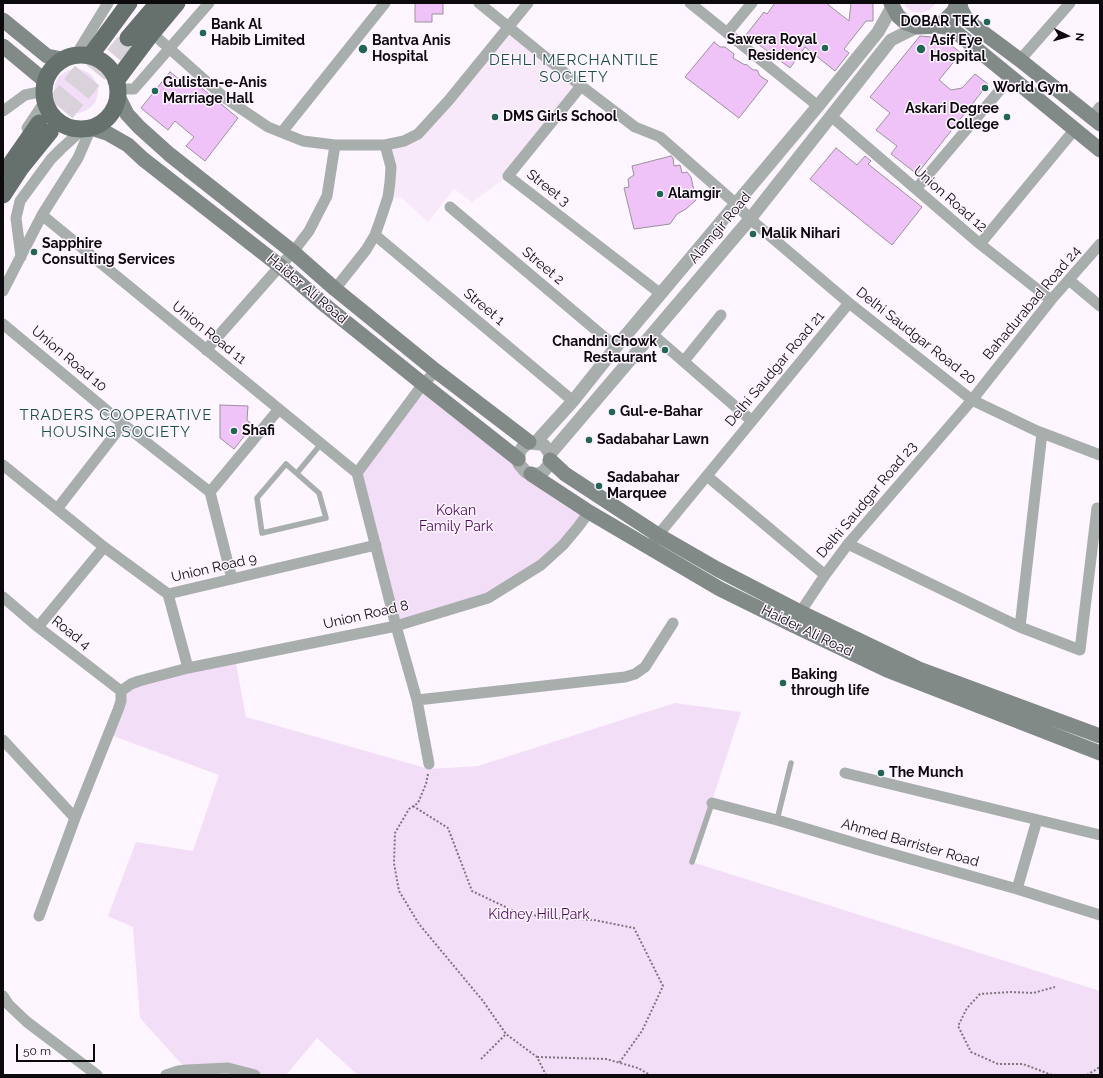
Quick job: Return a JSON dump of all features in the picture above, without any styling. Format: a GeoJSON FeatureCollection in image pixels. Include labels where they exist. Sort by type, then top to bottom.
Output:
{"type":"FeatureCollection","features":[{"type":"Feature","properties":{"kind":"main road"},"geometry":{"type":"LineString","coordinates":[[82,53],[129,3]]}},
{"type":"Feature","properties":{"kind":"main road"},"geometry":{"type":"LineString","coordinates":[[138,3],[123,33],[158,3]]}},
{"type":"Feature","properties":{"kind":"main road"},"geometry":{"type":"LineString","coordinates":[[3,46],[45,91],[51,115],[61,124],[73,129],[87,129],[101,123],[109,116],[115,107],[117,89],[134,57],[177,3]]}},
{"type":"Feature","properties":{"kind":"main road"},"geometry":{"type":"LineString","coordinates":[[939,26],[954,11],[959,3]]}},
{"type":"Feature","properties":{"kind":"main road"},"geometry":{"type":"LineString","coordinates":[[959,3],[968,20],[977,28],[1097,116]]}},
{"type":"Feature","properties":{"kind":"main road"},"geometry":{"type":"LineString","coordinates":[[891,5],[898,16],[906,23],[917,27],[939,26],[951,28],[1100,150]]}},
{"type":"Feature","properties":{"kind":"main road"},"geometry":{"type":"LineString","coordinates":[[3,20],[47,56],[82,53],[102,61],[111,70],[117,89]]}},
{"type":"Feature","properties":{"kind":"main road"},"geometry":{"type":"LineString","coordinates":[[45,91],[52,69],[82,53],[98,48],[104,59],[112,62],[124,62],[134,57]]}},
{"type":"Feature","properties":{"kind":"main road","name":"Haider Ali Road"},"geometry":{"type":"LineString","coordinates":[[117,89],[127,114],[159,145],[293,252],[335,289],[436,371],[532,442]]}},
{"type":"Feature","properties":{"kind":"main road"},"geometry":{"type":"LineString","coordinates":[[3,176],[17,154],[45,128],[3,195]]}},
{"type":"Feature","properties":{"kind":"main road","name":"Haider Ali Road"},"geometry":{"type":"LineString","coordinates":[[87,129],[106,133],[128,145],[143,159],[280,266],[326,306],[518,459]]}},
{"type":"Feature","properties":{"kind":"main road","name":"Haider Ali Road"},"geometry":{"type":"LineString","coordinates":[[550,457],[565,474],[658,535],[717,569],[796,618],[887,670],[1100,753]]}},
{"type":"Feature","properties":{"kind":"main road","name":"Haider Ali Road"},"geometry":{"type":"LineString","coordinates":[[531,474],[589,512],[720,589],[796,618],[919,669],[1100,736]]}},
{"type":"Feature","properties":{"kind":"street"},"geometry":{"type":"LineString","coordinates":[[82,53],[108,3]]}},
{"type":"Feature","properties":{"kind":"street"},"geometry":{"type":"LineString","coordinates":[[117,89],[134,89],[209,3]]}},
{"type":"Feature","properties":{"kind":"street"},"geometry":{"type":"LineString","coordinates":[[282,132],[385,3]]}},
{"type":"Feature","properties":{"kind":"street","name":"Delhi Saudgar Road 20"},"geometry":{"type":"LineString","coordinates":[[479,3],[581,86],[635,127],[660,137],[750,219],[849,303],[972,400],[1042,433],[1100,455]]}},
{"type":"Feature","properties":{"kind":"street"},"geometry":{"type":"LineString","coordinates":[[152,33],[225,98],[268,127],[303,141],[334,145],[385,145],[404,141],[418,134],[449,100],[528,3]]}},
{"type":"Feature","properties":{"kind":"street"},"geometry":{"type":"LineString","coordinates":[[690,3],[818,106]]}},
{"type":"Feature","properties":{"kind":"street"},"geometry":{"type":"LineString","coordinates":[[727,33],[752,3]]}},
{"type":"Feature","properties":{"kind":"street"},"geometry":{"type":"LineString","coordinates":[[1020,60],[1070,3]]}},
{"type":"Feature","properties":{"kind":"street","name":"Alamgir Road"},"geometry":{"type":"LineString","coordinates":[[532,442],[573,401],[616,347],[818,106],[878,32],[891,5]]}},
{"type":"Feature","properties":{"kind":"street","name":"Alamgir Road"},"geometry":{"type":"LineString","coordinates":[[550,457],[750,219],[892,40],[917,27]]}},
{"type":"Feature","properties":{"kind":"street"},"geometry":{"type":"LineString","coordinates":[[916,189],[1011,77]]}},
{"type":"Feature","properties":{"kind":"street","name":"Street 3"},"geometry":{"type":"LineString","coordinates":[[581,86],[508,176],[661,294]]}},
{"type":"Feature","properties":{"kind":"street"},"geometry":{"type":"LineString","coordinates":[[3,111],[25,95],[45,91]]}},
{"type":"Feature","properties":{"kind":"street"},"geometry":{"type":"LineString","coordinates":[[3,163],[45,91]]}},
{"type":"Feature","properties":{"kind":"street","name":"Union Road 12"},"geometry":{"type":"LineString","coordinates":[[831,116],[980,244],[1051,300]]}},
{"type":"Feature","properties":{"kind":"street"},"geometry":{"type":"LineString","coordinates":[[3,291],[42,215],[78,158],[87,129]]}},
{"type":"Feature","properties":{"kind":"street"},"geometry":{"type":"LineString","coordinates":[[21,258],[16,218],[20,201],[51,159],[61,149],[87,129]]}},
{"type":"Feature","properties":{"kind":"street"},"geometry":{"type":"LineString","coordinates":[[980,244],[1075,129]]}},
{"type":"Feature","properties":{"kind":"street"},"geometry":{"type":"LineString","coordinates":[[206,350],[293,252],[309,230],[327,196],[334,145]]}},
{"type":"Feature","properties":{"kind":"street"},"geometry":{"type":"LineString","coordinates":[[335,289],[356,264],[375,235],[388,197],[390,182],[391,167],[385,145]]}},
{"type":"Feature","properties":{"kind":"street","name":"Street 2"},"geometry":{"type":"LineString","coordinates":[[450,207],[616,347]]}},
{"type":"Feature","properties":{"kind":"street","name":"Union Road 11"},"geometry":{"type":"LineString","coordinates":[[42,215],[357,473]]}},
{"type":"Feature","properties":{"kind":"street","name":"Street 1"},"geometry":{"type":"LineString","coordinates":[[375,235],[573,401]]}},
{"type":"Feature","properties":{"kind":"street","name":"Bahadurabad Road 24"},"geometry":{"type":"LineString","coordinates":[[972,400],[1051,300],[1100,244]]}},
{"type":"Feature","properties":{"kind":"street"},"geometry":{"type":"LineString","coordinates":[[1069,280],[1100,306]]}},
{"type":"Feature","properties":{"kind":"street","name":"Delhi Saudgar Road 21"},"geometry":{"type":"LineString","coordinates":[[648,547],[849,303]]}},
{"type":"Feature","properties":{"kind":"street"},"geometry":{"type":"LineString","coordinates":[[684,361],[721,315]]}},
{"type":"Feature","properties":{"kind":"street","name":"Union Road 10"},"geometry":{"type":"LineString","coordinates":[[3,324],[123,424],[210,492]]}},
{"type":"Feature","properties":{"kind":"street"},"geometry":{"type":"LineString","coordinates":[[652,334],[752,421]]}},
{"type":"Feature","properties":{"kind":"street"},"geometry":{"type":"LineString","coordinates":[[428,764],[417,700],[396,626],[357,473],[423,384],[436,371]]}},
{"type":"Feature","properties":{"kind":"street","name":"Delhi Saudgar Road 23"},"geometry":{"type":"LineString","coordinates":[[796,618],[848,544],[972,400]]}},
{"type":"Feature","properties":{"kind":"street"},"geometry":{"type":"LineString","coordinates":[[232,579],[210,492],[279,409]]}},
{"type":"Feature","properties":{"kind":"street"},"geometry":{"type":"LineString","coordinates":[[56,509],[123,424]]}},
{"type":"Feature","properties":{"kind":"street"},"geometry":{"type":"LineString","coordinates":[[1020,627],[1042,433]]}},
{"type":"Feature","properties":{"kind":"street"},"geometry":{"type":"LineString","coordinates":[[532,442],[544,446],[550,457],[549,465],[543,472],[538,474],[526,472],[522,469],[518,459],[522,448],[532,442]]}},
{"type":"Feature","properties":{"kind":"street","name":"Union Road 9"},"geometry":{"type":"LineString","coordinates":[[3,465],[104,547],[168,594],[376,545]]}},
{"type":"Feature","properties":{"kind":"street"},"geometry":{"type":"LineString","coordinates":[[707,476],[825,576]]}},
{"type":"Feature","properties":{"kind":"street"},"geometry":{"type":"LineString","coordinates":[[848,544],[1020,627],[1080,650],[1097,508]]}},
{"type":"Feature","properties":{"kind":"street","name":"Union Road 8"},"geometry":{"type":"LineString","coordinates":[[121,691],[131,684],[139,681],[188,668],[396,626],[488,598],[540,564],[563,545],[589,512]]}},
{"type":"Feature","properties":{"kind":"street"},"geometry":{"type":"LineString","coordinates":[[38,627],[104,547]]}},
{"type":"Feature","properties":{"kind":"street"},"geometry":{"type":"LineString","coordinates":[[168,594],[188,668]]}},
{"type":"Feature","properties":{"kind":"street","name":"Road 4"},"geometry":{"type":"LineString","coordinates":[[3,597],[38,627],[121,691]]}},
{"type":"Feature","properties":{"kind":"street"},"geometry":{"type":"LineString","coordinates":[[417,700],[630,676],[645,667],[673,623]]}},
{"type":"Feature","properties":{"kind":"street"},"geometry":{"type":"LineString","coordinates":[[39,916],[75,818],[118,710],[121,701],[121,691]]}},
{"type":"Feature","properties":{"kind":"street"},"geometry":{"type":"LineString","coordinates":[[3,740],[75,818]]}},
{"type":"Feature","properties":{"kind":"street"},"geometry":{"type":"LineString","coordinates":[[845,773],[1100,835]]}},
{"type":"Feature","properties":{"kind":"street","name":"Ahmed Barrister Road"},"geometry":{"type":"LineString","coordinates":[[712,803],[777,820],[1100,914]]}},
{"type":"Feature","properties":{"kind":"street"},"geometry":{"type":"LineString","coordinates":[[1017,889],[1037,820]]}},
{"type":"Feature","properties":{"kind":"street"},"geometry":{"type":"LineString","coordinates":[[3,996],[27,1022],[97,1075]]}},
{"type":"Feature","properties":{"kind":"street"},"geometry":{"type":"LineString","coordinates":[[166,1075],[178,1071],[228,1068],[255,1075]]}},
{"type":"Feature","properties":{"kind":"lane"},"geometry":{"type":"LineString","coordinates":[[297,473],[321,444]]}},
{"type":"Feature","properties":{"kind":"lane"},"geometry":{"type":"LineString","coordinates":[[286,464],[297,473],[320,493],[326,518],[262,534],[257,498],[286,464]]}},
{"type":"Feature","properties":{"kind":"lane"},"geometry":{"type":"LineString","coordinates":[[777,820],[792,763]]}},
{"type":"Feature","properties":{"kind":"lane"},"geometry":{"type":"LineString","coordinates":[[692,862],[712,803]]}},
{"type":"Feature","properties":{"kind":"path"},"geometry":{"type":"LineString","coordinates":[[428,764],[429,770],[426,784],[418,803],[409,809],[395,833],[394,863],[399,891],[419,924],[483,1001],[506,1034],[536,1057],[546,1075]]}},
{"type":"Feature","properties":{"kind":"path"},"geometry":{"type":"LineString","coordinates":[[413,806],[448,828],[472,891],[514,912],[547,918],[594,920],[634,928],[663,986],[642,1031],[619,1063]]}},
{"type":"Feature","properties":{"kind":"path"},"geometry":{"type":"LineString","coordinates":[[1052,1075],[1022,1064],[998,1064],[971,1052],[958,1026],[967,1008],[980,994],[1010,992],[1033,993],[1055,987]]}},
{"type":"Feature","properties":{"kind":"path"},"geometry":{"type":"LineString","coordinates":[[481,1059],[506,1034]]}},
{"type":"Feature","properties":{"kind":"path"},"geometry":{"type":"LineString","coordinates":[[536,1057],[606,1059],[638,1068],[650,1075]]}},
{"type":"Feature","properties":{"kind":"path"},"geometry":{"type":"LineString","coordinates":[[1087,1075],[1100,1067]]}},
{"type":"Feature","properties":{"kind":"shaded area","name":"DMS Girls School"},"geometry":{"type":"Polygon","coordinates":[[[508,27],[581,86],[508,176],[472,202],[454,189],[428,222],[402,198],[388,197],[385,145],[418,134],[508,27]]]}},
{"type":"Feature","properties":{"kind":"green space"},"geometry":{"type":"Polygon","coordinates":[[[903,3],[936,3],[929,10],[921,13],[913,12],[903,3]]]}},
{"type":"Feature","properties":{"kind":"green space"},"geometry":{"type":"Polygon","coordinates":[[[76,69],[88,73],[94,79],[98,91],[94,103],[88,109],[76,113],[64,109],[58,103],[54,91],[58,79],[64,73],[76,69]]]}},
{"type":"Feature","properties":{"kind":"green space","name":"Kokan Family Park"},"geometry":{"type":"Polygon","coordinates":[[[423,384],[551,487],[589,512],[563,545],[488,598],[396,626],[357,473],[423,384]]]}},
{"type":"Feature","properties":{"kind":"green space","name":"Kidney Hill Park"},"geometry":{"type":"Polygon","coordinates":[[[235,658],[246,717],[429,769],[478,766],[675,703],[741,712],[692,862],[1100,991],[1100,1075],[358,1075],[317,1038],[286,1075],[247,1075],[187,1070],[140,1018],[133,927],[108,916],[136,842],[193,851],[219,775],[108,734],[121,691],[235,658]]]}},
{"type":"Feature","properties":{"kind":"building"},"geometry":{"type":"Polygon","coordinates":[[[415,3],[443,3],[443,14],[432,14],[432,22],[415,22],[415,3]]]}},
{"type":"Feature","properties":{"kind":"building"},"geometry":{"type":"Polygon","coordinates":[[[775,3],[826,3],[849,21],[851,3],[873,3],[873,21],[866,21],[844,49],[849,53],[835,71],[805,47],[790,68],[746,35],[764,12],[767,14],[775,3]]]}},
{"type":"Feature","properties":{"kind":"building"},"geometry":{"type":"Polygon","coordinates":[[[920,36],[942,38],[961,53],[939,80],[951,90],[962,88],[975,74],[988,84],[917,174],[891,154],[897,146],[876,130],[890,113],[870,97],[920,36]]]}},
{"type":"Feature","properties":{"kind":"building"},"geometry":{"type":"Polygon","coordinates":[[[714,42],[720,47],[725,47],[734,54],[733,58],[745,65],[746,64],[753,70],[757,70],[760,76],[768,81],[739,118],[685,77],[714,42]]]}},
{"type":"Feature","properties":{"kind":"building"},"geometry":{"type":"Polygon","coordinates":[[[170,72],[188,86],[193,81],[238,118],[205,161],[186,146],[194,137],[175,121],[168,130],[141,108],[170,72]]]}},
{"type":"Feature","properties":{"kind":"building"},"geometry":{"type":"Polygon","coordinates":[[[836,148],[857,165],[865,156],[871,161],[868,164],[922,207],[892,245],[810,179],[836,148]]]}},
{"type":"Feature","properties":{"kind":"building","name":"Alamgir"},"geometry":{"type":"Polygon","coordinates":[[[671,156],[673,158],[674,166],[680,165],[682,173],[687,172],[691,177],[696,200],[686,209],[677,214],[670,224],[634,229],[624,188],[629,187],[628,179],[634,175],[632,166],[671,156]]]}},
{"type":"Feature","properties":{"kind":"building","name":"Shafi"},"geometry":{"type":"Polygon","coordinates":[[[220,405],[248,406],[247,420],[253,425],[234,449],[220,438],[220,405]]]}},
{"type":"Feature","properties":{"kind":"tunnel"},"geometry":{"type":"LineString","coordinates":[[50,132],[128,38]]}},
{"type":"Feature","properties":{"kind":"tunnel"},"geometry":{"type":"LineString","coordinates":[[39,123],[102,46]]}},
{"type":"Feature","properties":{"kind":"place","name":"DOBAR TEK"},"geometry":{"type":"Point","coordinates":[987,22]}},
{"type":"Feature","properties":{"kind":"place","name":"Bank Al Habib Limited"},"geometry":{"type":"Point","coordinates":[203,33]}},
{"type":"Feature","properties":{"kind":"place","name":"Sawera Royal Residency"},"geometry":{"type":"Point","coordinates":[825,48]}},
{"type":"Feature","properties":{"kind":"place","name":"Bantva Anis Hospital"},"geometry":{"type":"Point","coordinates":[363,49]}},
{"type":"Feature","properties":{"kind":"place","name":"Asif Eye Hospital"},"geometry":{"type":"Point","coordinates":[921,49]}},
{"type":"Feature","properties":{"kind":"place","name":"World Gym"},"geometry":{"type":"Point","coordinates":[985,88]}},
{"type":"Feature","properties":{"kind":"place","name":"Gulistan-e-Anis Marriage Hall"},"geometry":{"type":"Point","coordinates":[155,91]}},
{"type":"Feature","properties":{"kind":"place","name":"DMS Girls School"},"geometry":{"type":"Point","coordinates":[495,117]}},
{"type":"Feature","properties":{"kind":"place","name":"Askari Degree College"},"geometry":{"type":"Point","coordinates":[1007,117]}},
{"type":"Feature","properties":{"kind":"place","name":"Alamgir"},"geometry":{"type":"Point","coordinates":[660,194]}},
{"type":"Feature","properties":{"kind":"place","name":"Malik Nihari"},"geometry":{"type":"Point","coordinates":[753,234]}},
{"type":"Feature","properties":{"kind":"place","name":"Sapphire Consulting Services"},"geometry":{"type":"Point","coordinates":[34,252]}},
{"type":"Feature","properties":{"kind":"place","name":"Chandni Chowk Restaurant"},"geometry":{"type":"Point","coordinates":[665,350]}},
{"type":"Feature","properties":{"kind":"place","name":"Gul-e-Bahar"},"geometry":{"type":"Point","coordinates":[612,412]}},
{"type":"Feature","properties":{"kind":"place","name":"Shafi"},"geometry":{"type":"Point","coordinates":[234,431]}},
{"type":"Feature","properties":{"kind":"place","name":"Sadabahar Lawn"},"geometry":{"type":"Point","coordinates":[589,440]}},
{"type":"Feature","properties":{"kind":"place","name":"Sadabahar Marquee"},"geometry":{"type":"Point","coordinates":[599,486]}},
{"type":"Feature","properties":{"kind":"place","name":"Baking through life"},"geometry":{"type":"Point","coordinates":[783,683]}},
{"type":"Feature","properties":{"kind":"place","name":"The Munch"},"geometry":{"type":"Point","coordinates":[881,773]}},
{"type":"Feature","properties":{"kind":"district","name":"DEHLI MERCHANTILE SOCIETY"},"geometry":{"type":"Point","coordinates":[574,68]}},
{"type":"Feature","properties":{"kind":"district","name":"TRADERS COOPERATIVE HOUSING SOCIETY"},"geometry":{"type":"Point","coordinates":[116,424]}}]}
